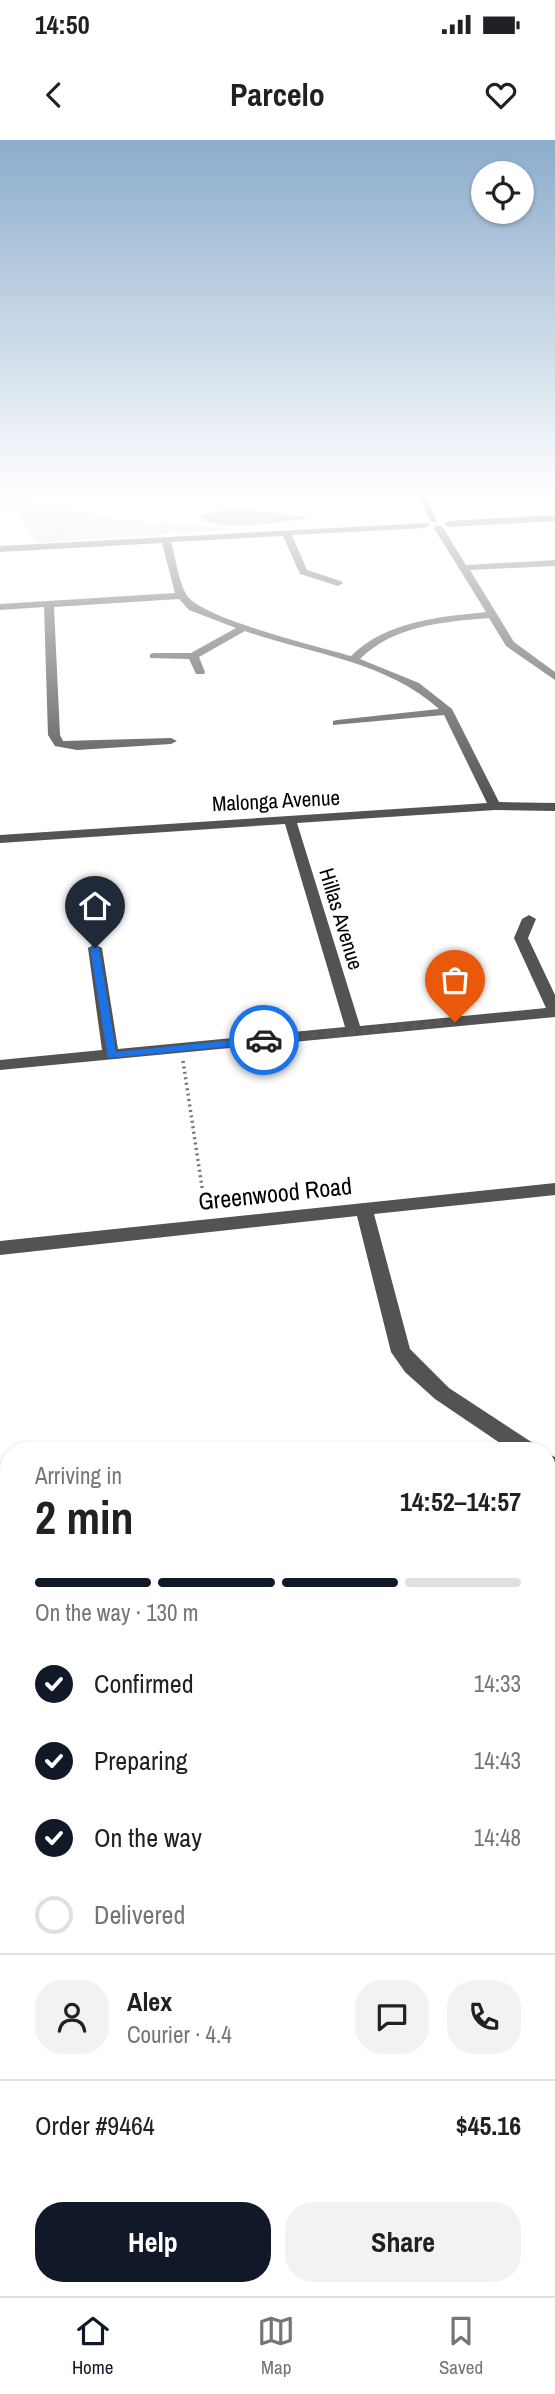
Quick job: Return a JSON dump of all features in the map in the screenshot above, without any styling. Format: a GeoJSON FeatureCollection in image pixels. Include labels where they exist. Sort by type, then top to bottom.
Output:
{"type":"FeatureCollection","features":[{"type":"Feature","properties":{"kind":"street"},"geometry":{"type":"LineString","coordinates":[[0,607],[172,597]]}},
{"type":"Feature","properties":{"kind":"street"},"geometry":{"type":"LineString","coordinates":[[182,597],[193,608],[354,660],[419,688],[448,711],[495,806]]}},
{"type":"Feature","properties":{"kind":"street"},"geometry":{"type":"LineString","coordinates":[[480,597],[516,651],[555,677]]}},
{"type":"Feature","properties":{"kind":"street"},"geometry":{"type":"LineString","coordinates":[[49,605],[54,735],[59,744],[78,746],[171,741]]}},
{"type":"Feature","properties":{"kind":"street"},"geometry":{"type":"LineString","coordinates":[[354,660],[374,644],[412,627],[441,620],[491,614]]}},
{"type":"Feature","properties":{"kind":"street"},"geometry":{"type":"LineString","coordinates":[[154,656],[193,656],[246,627]]}},
{"type":"Feature","properties":{"kind":"street"},"geometry":{"type":"LineString","coordinates":[[193,656],[200,672]]}},
{"type":"Feature","properties":{"kind":"street"},"geometry":{"type":"LineString","coordinates":[[337,723],[448,711]]}},
{"type":"Feature","properties":{"kind":"street","name":"Malonga Avenue"},"geometry":{"type":"LineString","coordinates":[[0,839],[495,806],[555,807]]}},
{"type":"Feature","properties":{"kind":"street","name":"Hillas Avenue"},"geometry":{"type":"LineString","coordinates":[[290,820],[354,1031]]}},
{"type":"Feature","properties":{"kind":"street"},"geometry":{"type":"LineString","coordinates":[[0,1065],[555,1012],[521,937],[529,919]]}},
{"type":"Feature","properties":{"kind":"street"},"geometry":{"type":"LineString","coordinates":[[95,948],[111,1056]]}},
{"type":"Feature","properties":{"kind":"street","name":"Greenwood Road"},"geometry":{"type":"LineString","coordinates":[[0,1248],[555,1189]]}},
{"type":"Feature","properties":{"kind":"street"},"geometry":{"type":"LineString","coordinates":[[364,1209],[401,1352],[407,1362],[433,1385],[516,1442]]}},
{"type":"Feature","properties":{"kind":"path"},"geometry":{"type":"LineString","coordinates":[[181,1049],[205,1207]]}},
{"type":"Feature","properties":{"kind":"way so far"},"geometry":{"type":"LineString","coordinates":[[264,1040],[455,1022]]}},
{"type":"Feature","properties":{"kind":"route"},"geometry":{"type":"LineString","coordinates":[[95,948],[111,1056],[264,1040]]}}]}
